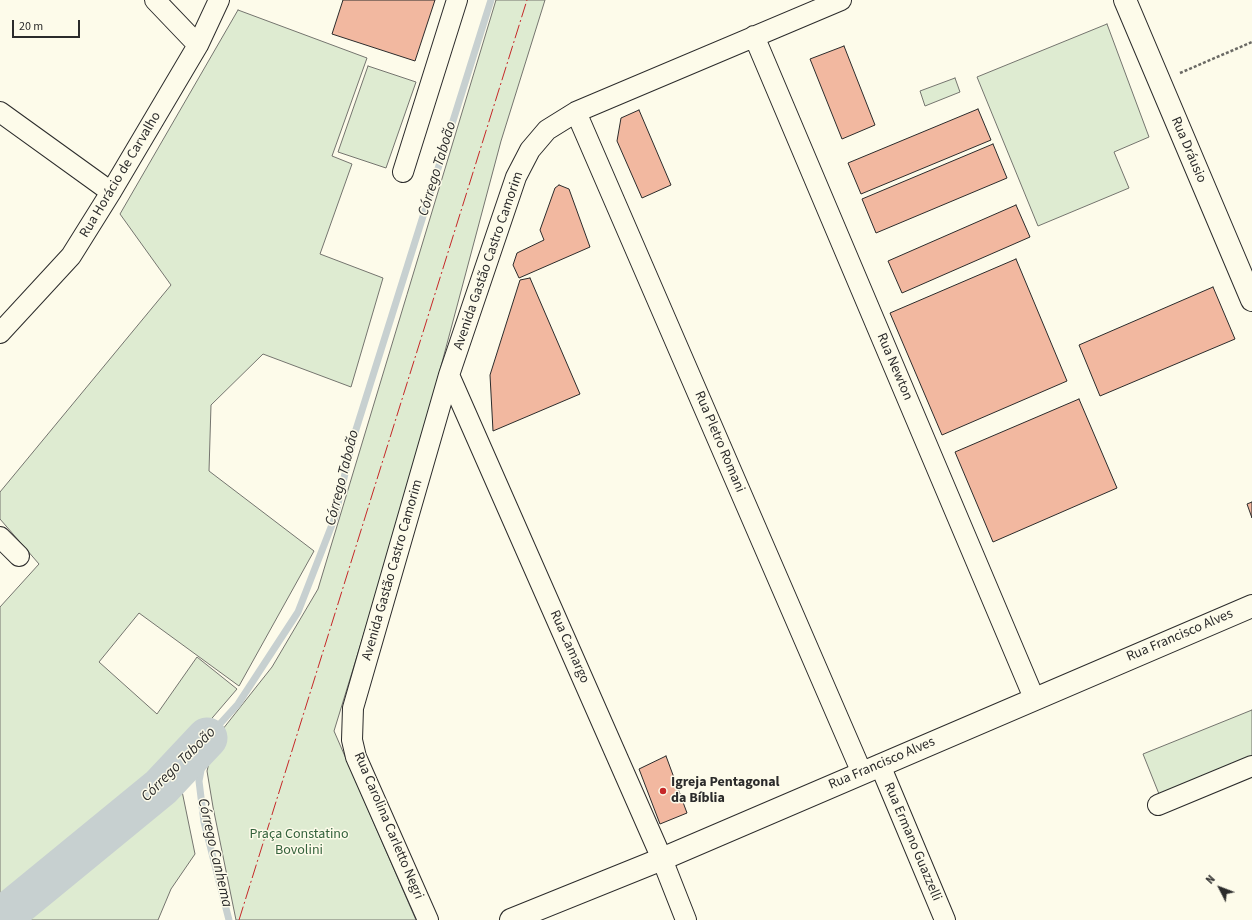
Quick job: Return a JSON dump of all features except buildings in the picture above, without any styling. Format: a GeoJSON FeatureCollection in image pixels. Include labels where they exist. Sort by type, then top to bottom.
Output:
{"type":"FeatureCollection","features":[{"type":"Feature","properties":{"kind":"street"},"geometry":{"type":"LineString","coordinates":[[155,0],[198,45]]}},
{"type":"Feature","properties":{"kind":"street","name":"Rua Horácio de Carvalho"},"geometry":{"type":"LineString","coordinates":[[0,333],[71,256],[112,192],[198,45],[219,0]]}},
{"type":"Feature","properties":{"kind":"street"},"geometry":{"type":"LineString","coordinates":[[402,172],[457,0]]}},
{"type":"Feature","properties":{"kind":"street","name":"Avenida Gastão Castro Camorim"},"geometry":{"type":"LineString","coordinates":[[353,708],[449,375],[516,177],[530,150],[547,130],[576,112],[841,0]]}},
{"type":"Feature","properties":{"kind":"street","name":"Rua Dráusio"},"geometry":{"type":"LineString","coordinates":[[1125,0],[1252,300]]}},
{"type":"Feature","properties":{"kind":"street","name":"Rua Newton"},"geometry":{"type":"LineString","coordinates":[[754,36],[1034,698]]}},
{"type":"Feature","properties":{"kind":"street"},"geometry":{"type":"LineString","coordinates":[[0,112],[112,192]]}},
{"type":"Feature","properties":{"kind":"street","name":"Rua Pletro Romani"},"geometry":{"type":"LineString","coordinates":[[576,112],[871,769]]}},
{"type":"Feature","properties":{"kind":"street","name":"Rua Camargo"},"geometry":{"type":"LineString","coordinates":[[449,375],[662,859],[686,920]]}},
{"type":"Feature","properties":{"kind":"street"},"geometry":{"type":"LineString","coordinates":[[0,537],[19,556]]}},
{"type":"Feature","properties":{"kind":"street","name":"Rua Francisco Alves"},"geometry":{"type":"LineString","coordinates":[[511,920],[662,859],[1034,698],[1252,606]]}},
{"type":"Feature","properties":{"kind":"street","name":"Rua Carolina Carletto Negri"},"geometry":{"type":"LineString","coordinates":[[353,708],[352,740],[356,757],[428,920]]}},
{"type":"Feature","properties":{"kind":"street"},"geometry":{"type":"LineString","coordinates":[[1158,805],[1252,766]]}},
{"type":"Feature","properties":{"kind":"street","name":"Rua Ermano Guazzelli"},"geometry":{"type":"LineString","coordinates":[[871,769],[945,920]]}},
{"type":"Feature","properties":{"kind":"path"},"geometry":{"type":"LineString","coordinates":[[1158,80],[1175,75],[1252,42]]}},
{"type":"Feature","properties":{"kind":"green space","name":"Praça Constatino Bovolini"},"geometry":{"type":"Polygon","coordinates":[[[496,0],[545,0],[501,141],[408,490],[334,731],[416,920],[236,920],[207,771],[215,739],[272,667],[318,589],[496,0]]]}},
{"type":"Feature","properties":{"kind":"green space"},"geometry":{"type":"Polygon","coordinates":[[[238,10],[367,58],[332,156],[352,164],[320,254],[383,278],[351,387],[263,354],[211,405],[209,471],[314,551],[239,686],[139,613],[99,662],[157,714],[197,657],[237,689],[159,780],[128,795],[0,904],[0,607],[39,564],[0,519],[0,492],[171,285],[120,214],[238,10]]]}},
{"type":"Feature","properties":{"kind":"green space"},"geometry":{"type":"Polygon","coordinates":[[[1107,24],[1149,137],[1114,152],[1129,188],[1038,226],[977,77],[1107,24]]]}},
{"type":"Feature","properties":{"kind":"green space"},"geometry":{"type":"Polygon","coordinates":[[[368,66],[416,82],[386,168],[338,152],[368,66]]]}},
{"type":"Feature","properties":{"kind":"green space"},"geometry":{"type":"Polygon","coordinates":[[[955,78],[960,92],[925,106],[920,91],[955,78]]]}},
{"type":"Feature","properties":{"kind":"green space"},"geometry":{"type":"Polygon","coordinates":[[[1252,710],[1252,757],[1159,794],[1143,754],[1252,710]]]}},
{"type":"Feature","properties":{"kind":"green space"},"geometry":{"type":"Polygon","coordinates":[[[182,791],[195,854],[171,889],[158,920],[19,920],[33,908],[93,865],[182,791]]]}},
{"type":"Feature","properties":{"kind":"waterway","name":"Córrego Taboão"},"geometry":{"type":"LineString","coordinates":[[229,920],[204,822],[199,781],[207,738],[238,704],[298,612],[335,517],[353,439],[491,0]]}},
{"type":"Feature","properties":{"kind":"waterway","name":"Córrego Taboão"},"geometry":{"type":"LineString","coordinates":[[0,919],[161,787],[207,738]]}},
{"type":"Feature","properties":{"kind":"power"},"geometry":{"type":"LineString","coordinates":[[239,920],[527,0]]}},
{"type":"Feature","properties":{"kind":"place","name":"Igreja Pentagonal da Bíblia"},"geometry":{"type":"Point","coordinates":[663,791]}},
{"type":"Feature","properties":{"kind":"water label","name":"Córrego Canhema"},"geometry":{"type":"Point","coordinates":[214,853]}}]}
